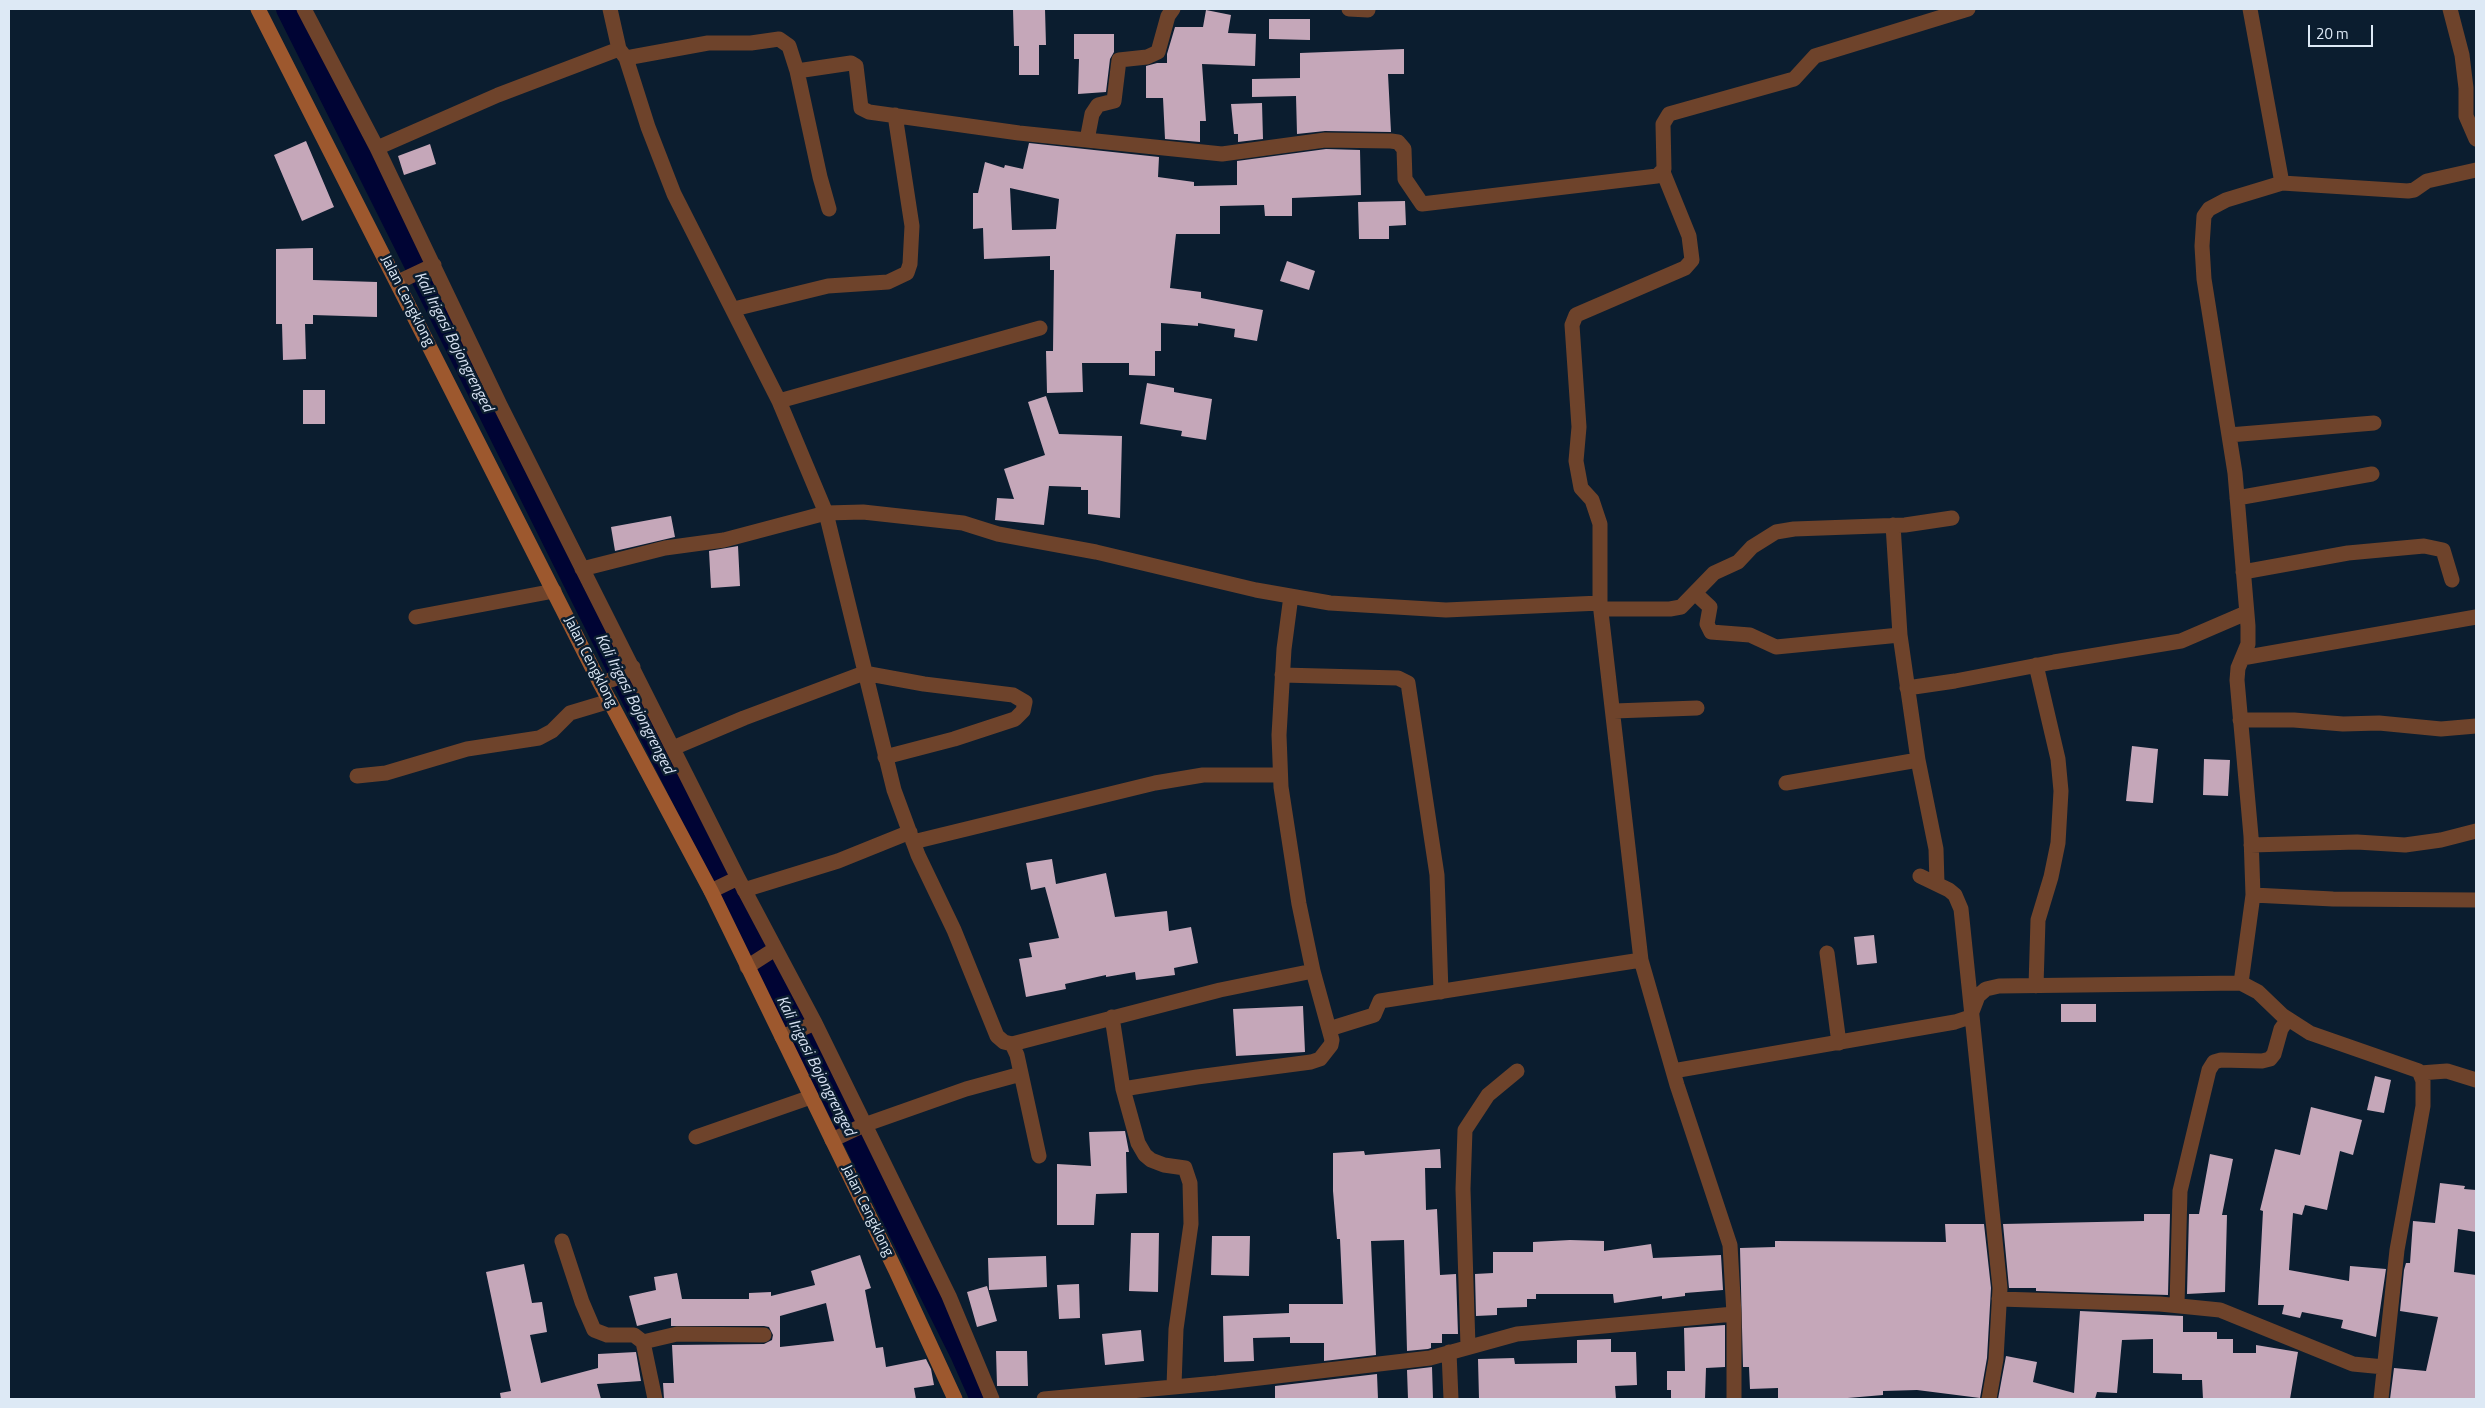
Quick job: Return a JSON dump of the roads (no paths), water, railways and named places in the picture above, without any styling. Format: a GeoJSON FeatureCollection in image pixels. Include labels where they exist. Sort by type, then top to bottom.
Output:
{"type":"FeatureCollection","features":[{"type":"Feature","properties":{"kind":"main road","name":"Jalan Cengklong"},"geometry":{"type":"LineString","coordinates":[[258,9],[402,280],[554,592],[607,681],[610,701],[713,891],[750,964],[785,1036],[811,1097],[837,1138],[955,1399]]}},
{"type":"Feature","properties":{"kind":"street"},"geometry":{"type":"LineString","coordinates":[[304,9],[378,148],[432,266],[630,669],[673,748],[738,883],[812,1024],[949,1296],[992,1399]]}},
{"type":"Feature","properties":{"kind":"street"},"geometry":{"type":"LineString","coordinates":[[610,9],[622,54],[674,194],[779,401],[826,513],[884,757],[912,837],[954,930],[997,1036],[1004,1042],[1012,1044],[1220,990],[1313,971]]}},
{"type":"Feature","properties":{"kind":"street"},"geometry":{"type":"LineString","coordinates":[[1087,140],[1092,114],[1098,105],[1114,101],[1119,60],[1147,57],[1158,52],[1168,16],[1173,9]]}},
{"type":"Feature","properties":{"kind":"street"},"geometry":{"type":"LineString","coordinates":[[1349,9],[1368,10]]}},
{"type":"Feature","properties":{"kind":"street"},"geometry":{"type":"LineString","coordinates":[[1734,1399],[1734,1314],[1730,1246],[1673,1071],[1641,960],[1601,606],[1600,524],[1592,500],[1581,488],[1576,460],[1579,418],[1572,325],[1576,315],[1673,274],[1685,268],[1692,260],[1689,236],[1663,172],[1664,124],[1669,114],[1794,79],[1815,56],[1968,9]]}},
{"type":"Feature","properties":{"kind":"street"},"geometry":{"type":"LineString","coordinates":[[2250,9],[2282,183]]}},
{"type":"Feature","properties":{"kind":"street"},"geometry":{"type":"LineString","coordinates":[[2450,9],[2471,81],[2466,116],[2476,139]]}},
{"type":"Feature","properties":{"kind":"street"},"geometry":{"type":"LineString","coordinates":[[378,148],[498,94],[622,54],[708,43],[751,43],[779,40],[789,46],[797,71],[820,177],[830,209]]}},
{"type":"Feature","properties":{"kind":"street"},"geometry":{"type":"LineString","coordinates":[[797,71],[851,63],[856,66],[858,72],[861,108],[869,112],[1019,134],[1222,154],[1325,140],[1398,142],[1404,149],[1406,179],[1422,204],[1657,176],[1663,172]]}},
{"type":"Feature","properties":{"kind":"street"},"geometry":{"type":"LineString","coordinates":[[734,309],[828,286],[888,282],[907,273],[910,264],[912,226],[895,115]]}},
{"type":"Feature","properties":{"kind":"street"},"geometry":{"type":"LineString","coordinates":[[2241,982],[2253,896],[2251,845],[2237,680],[2242,658],[2248,644],[2237,498],[2204,279],[2202,246],[2204,216],[2209,209],[2226,200],[2282,183],[2408,191],[2414,190],[2427,181],[2476,170]]}},
{"type":"Feature","properties":{"kind":"street"},"geometry":{"type":"LineString","coordinates":[[402,280],[432,266]]}},
{"type":"Feature","properties":{"kind":"street"},"geometry":{"type":"LineString","coordinates":[[779,401],[1040,328]]}},
{"type":"Feature","properties":{"kind":"street"},"geometry":{"type":"LineString","coordinates":[[2229,435],[2374,423]]}},
{"type":"Feature","properties":{"kind":"street"},"geometry":{"type":"LineString","coordinates":[[2237,498],[2372,474]]}},
{"type":"Feature","properties":{"kind":"street"},"geometry":{"type":"LineString","coordinates":[[582,568],[665,548],[724,540],[826,513],[873,513],[962,523],[998,534],[1096,552],[1330,603],[1446,610],[1601,606],[1670,609],[1681,607],[1696,594],[1714,573],[1738,562],[1752,548],[1776,532],[1794,529],[1893,525],[1952,518]]}},
{"type":"Feature","properties":{"kind":"street"},"geometry":{"type":"LineString","coordinates":[[1893,525],[1900,635],[1918,760],[1936,849],[1937,884]]}},
{"type":"Feature","properties":{"kind":"street"},"geometry":{"type":"LineString","coordinates":[[2243,572],[2348,553],[2424,546],[2443,550],[2452,580]]}},
{"type":"Feature","properties":{"kind":"street"},"geometry":{"type":"LineString","coordinates":[[416,618],[554,592]]}},
{"type":"Feature","properties":{"kind":"street"},"geometry":{"type":"LineString","coordinates":[[1696,594],[1710,607],[1707,624],[1712,632],[1750,635],[1776,646],[1900,635]]}},
{"type":"Feature","properties":{"kind":"street"},"geometry":{"type":"LineString","coordinates":[[1123,1089],[1311,1062],[1320,1059],[1329,1050],[1332,1040],[1313,971],[1299,904],[1280,774],[1279,735],[1282,675],[1292,596]]}},
{"type":"Feature","properties":{"kind":"street"},"geometry":{"type":"LineString","coordinates":[[1907,688],[2181,641],[2246,613]]}},
{"type":"Feature","properties":{"kind":"street"},"geometry":{"type":"LineString","coordinates":[[2242,658],[2476,616]]}},
{"type":"Feature","properties":{"kind":"street"},"geometry":{"type":"LineString","coordinates":[[2036,666],[2058,759],[2061,791],[2058,843],[2051,877],[2038,920],[2036,986]]}},
{"type":"Feature","properties":{"kind":"street"},"geometry":{"type":"LineString","coordinates":[[607,681],[630,669]]}},
{"type":"Feature","properties":{"kind":"street"},"geometry":{"type":"LineString","coordinates":[[673,748],[744,718],[864,673],[924,684],[1014,696],[1025,702],[1023,711],[1015,719],[954,739],[884,757]]}},
{"type":"Feature","properties":{"kind":"street"},"geometry":{"type":"LineString","coordinates":[[1282,675],[1398,678],[1408,683],[1437,875],[1441,992]]}},
{"type":"Feature","properties":{"kind":"street"},"geometry":{"type":"LineString","coordinates":[[357,776],[386,773],[467,749],[539,738],[552,731],[570,713],[610,701]]}},
{"type":"Feature","properties":{"kind":"street"},"geometry":{"type":"LineString","coordinates":[[1614,711],[1697,708]]}},
{"type":"Feature","properties":{"kind":"street"},"geometry":{"type":"LineString","coordinates":[[2240,720],[2294,720],[2343,724],[2406,724],[2441,729],[2476,726]]}},
{"type":"Feature","properties":{"kind":"street"},"geometry":{"type":"LineString","coordinates":[[1786,783],[1918,760]]}},
{"type":"Feature","properties":{"kind":"street"},"geometry":{"type":"LineString","coordinates":[[713,891],[738,883],[838,861],[912,837],[1170,780],[1203,775],[1280,774]]}},
{"type":"Feature","properties":{"kind":"street"},"geometry":{"type":"LineString","coordinates":[[2251,845],[2357,842],[2405,845],[2441,840],[2476,831]]}},
{"type":"Feature","properties":{"kind":"street"},"geometry":{"type":"LineString","coordinates":[[1920,876],[1955,896],[1960,909],[1970,1017],[1993,1208],[1999,1299],[1996,1359],[1989,1399]]}},
{"type":"Feature","properties":{"kind":"street"},"geometry":{"type":"LineString","coordinates":[[2253,896],[2332,899],[2476,900]]}},
{"type":"Feature","properties":{"kind":"street"},"geometry":{"type":"LineString","coordinates":[[750,964],[773,951]]}},
{"type":"Feature","properties":{"kind":"street"},"geometry":{"type":"LineString","coordinates":[[1827,954],[1839,1043]]}},
{"type":"Feature","properties":{"kind":"street"},"geometry":{"type":"LineString","coordinates":[[1329,1029],[1374,1015],[1380,1001],[1641,960]]}},
{"type":"Feature","properties":{"kind":"street"},"geometry":{"type":"LineString","coordinates":[[1970,1017],[1978,996],[1986,989],[1999,986],[2241,982],[2258,992],[2288,1019],[2310,1033],[2409,1066],[2420,1073],[2447,1071],[2476,1080]]}},
{"type":"Feature","properties":{"kind":"street"},"geometry":{"type":"LineString","coordinates":[[1112,1017],[1123,1089],[1138,1143],[1145,1155],[1164,1165],[1185,1168],[1190,1183],[1191,1224],[1176,1329],[1174,1386]]}},
{"type":"Feature","properties":{"kind":"street"},"geometry":{"type":"LineString","coordinates":[[1673,1071],[1934,1027],[1970,1017]]}},
{"type":"Feature","properties":{"kind":"street"},"geometry":{"type":"LineString","coordinates":[[2176,1305],[2180,1191],[2209,1070],[2214,1062],[2221,1060],[2262,1061],[2270,1059],[2274,1054],[2281,1029],[2288,1019]]}},
{"type":"Feature","properties":{"kind":"street"},"geometry":{"type":"LineString","coordinates":[[785,1036],[812,1024]]}},
{"type":"Feature","properties":{"kind":"street"},"geometry":{"type":"LineString","coordinates":[[1012,1044],[1039,1156]]}},
{"type":"Feature","properties":{"kind":"street"},"geometry":{"type":"LineString","coordinates":[[1468,1346],[1463,1189],[1465,1130],[1488,1095],[1517,1071]]}},
{"type":"Feature","properties":{"kind":"street"},"geometry":{"type":"LineString","coordinates":[[2381,1399],[2397,1250],[2425,1092],[2420,1073]]}},
{"type":"Feature","properties":{"kind":"street"},"geometry":{"type":"LineString","coordinates":[[837,1138],[862,1126],[966,1089],[1020,1074]]}},
{"type":"Feature","properties":{"kind":"street"},"geometry":{"type":"LineString","coordinates":[[696,1138],[811,1097]]}},
{"type":"Feature","properties":{"kind":"street"},"geometry":{"type":"LineString","coordinates":[[562,1241],[582,1302],[594,1330],[607,1335],[634,1335],[643,1342],[655,1399]]}},
{"type":"Feature","properties":{"kind":"street"},"geometry":{"type":"LineString","coordinates":[[1999,1299],[2176,1305],[2220,1310],[2353,1364],[2384,1368]]}},
{"type":"Feature","properties":{"kind":"street"},"geometry":{"type":"LineString","coordinates":[[1044,1399],[1420,1359],[1516,1334],[1734,1314]]}},
{"type":"Feature","properties":{"kind":"street"},"geometry":{"type":"LineString","coordinates":[[643,1342],[677,1334],[764,1335]]}},
{"type":"Feature","properties":{"kind":"street"},"geometry":{"type":"LineString","coordinates":[[1449,1352],[1451,1399]]}},
{"type":"Feature","properties":{"kind":"waterway","name":"Kali Irigasi Bojongrenged"},"geometry":{"type":"LineString","coordinates":[[287,9],[961,1354],[981,1399]]}}]}
